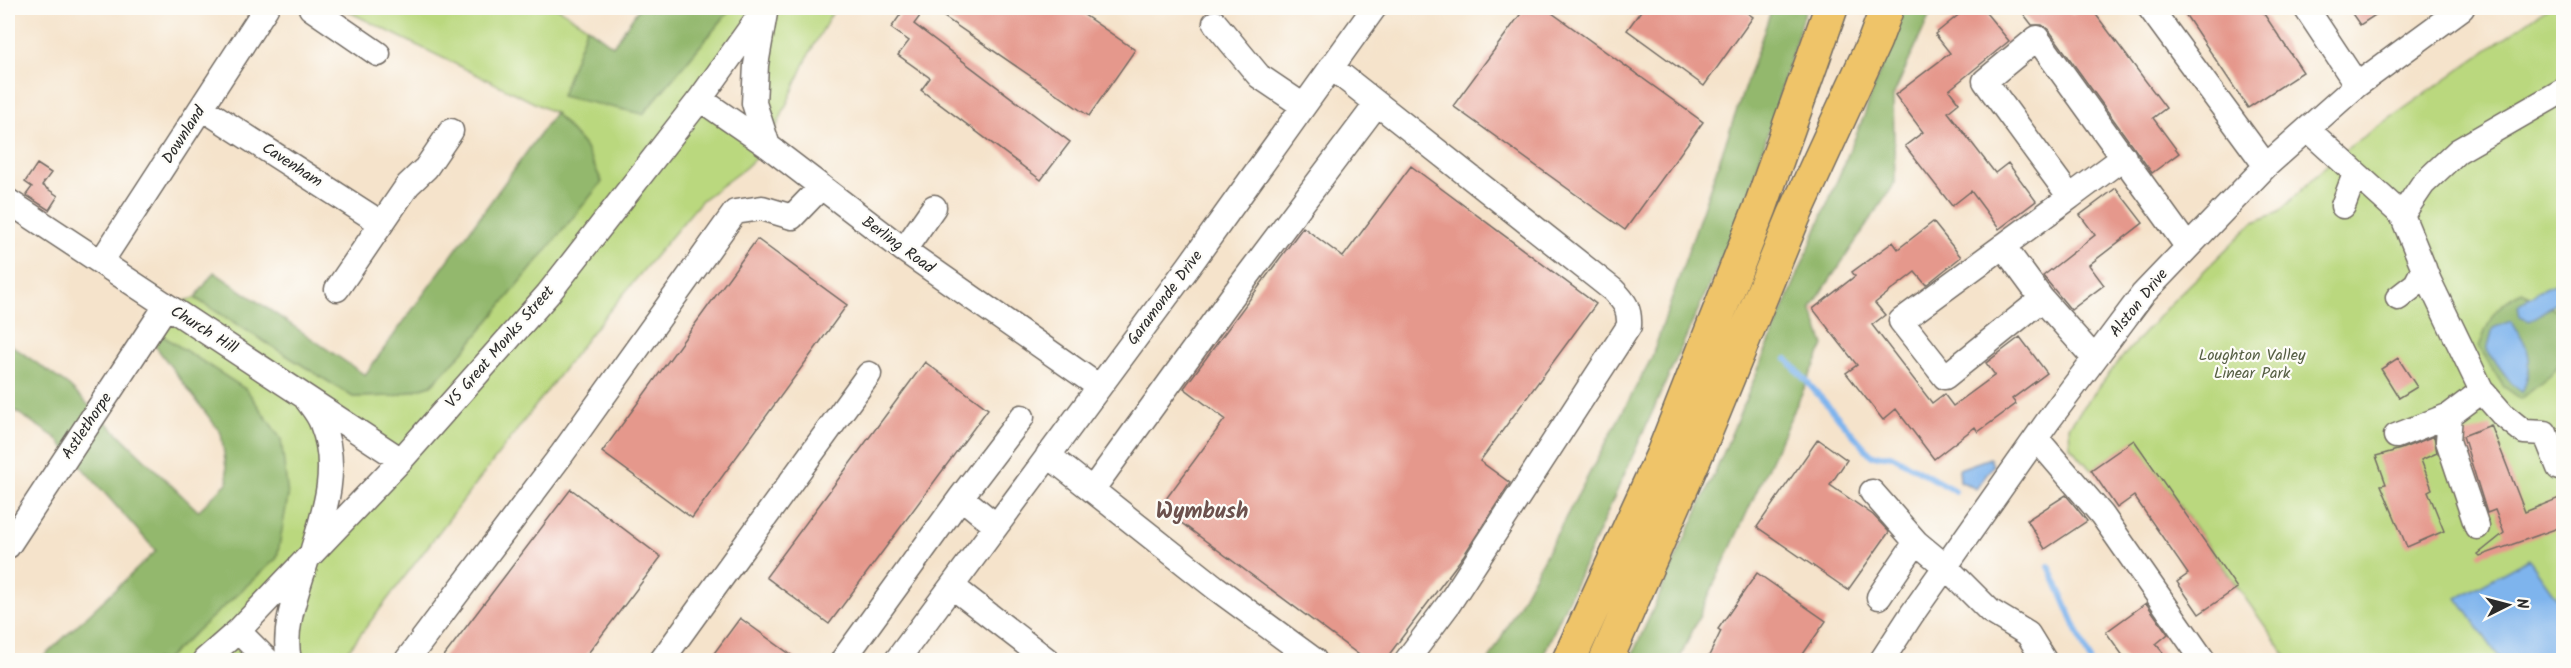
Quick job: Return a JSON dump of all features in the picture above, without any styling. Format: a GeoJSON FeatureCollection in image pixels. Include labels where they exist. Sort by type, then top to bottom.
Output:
{"type":"FeatureCollection","features":[{"type":"Feature","properties":{"kind":"highway"},"geometry":{"type":"LineString","coordinates":[[1804,87],[1823,8]]}},
{"type":"Feature","properties":{"kind":"highway"},"geometry":{"type":"LineString","coordinates":[[1569,660],[1664,453],[1760,208],[1831,8]]}},
{"type":"Feature","properties":{"kind":"highway"},"geometry":{"type":"LineString","coordinates":[[1794,216],[1865,8]]}},
{"type":"Feature","properties":{"kind":"highway"},"geometry":{"type":"LineString","coordinates":[[1606,660],[1704,438],[1794,216],[1875,40],[1887,8]]}},
{"type":"Feature","properties":{"kind":"street","name":"Downland"},"geometry":{"type":"LineString","coordinates":[[101,262],[266,8]]}},
{"type":"Feature","properties":{"kind":"street"},"geometry":{"type":"LineString","coordinates":[[311,8],[378,54]]}},
{"type":"Feature","properties":{"kind":"street"},"geometry":{"type":"LineString","coordinates":[[765,8],[756,65],[754,103],[768,147]]}},
{"type":"Feature","properties":{"kind":"street","name":"V5 Great Monks Street"},"geometry":{"type":"LineString","coordinates":[[205,660],[238,631],[401,460],[548,294],[700,99],[765,8]]}},
{"type":"Feature","properties":{"kind":"street","name":"Garamonde Drive"},"geometry":{"type":"LineString","coordinates":[[897,660],[1189,266],[1302,105],[1374,8]]}},
{"type":"Feature","properties":{"kind":"street"},"geometry":{"type":"LineString","coordinates":[[2150,8],[2266,166]]}},
{"type":"Feature","properties":{"kind":"street"},"geometry":{"type":"LineString","coordinates":[[2306,8],[2357,85]]}},
{"type":"Feature","properties":{"kind":"street","name":"Alston Drive"},"geometry":{"type":"LineString","coordinates":[[1882,660],[2036,438],[2143,294],[2266,166],[2357,85],[2462,8]]}},
{"type":"Feature","properties":{"kind":"street"},"geometry":{"type":"LineString","coordinates":[[1215,23],[1259,76],[1302,105]]}},
{"type":"Feature","properties":{"kind":"street"},"geometry":{"type":"LineString","coordinates":[[2070,197],[1985,81],[2037,38],[2187,246]]}},
{"type":"Feature","properties":{"kind":"street"},"geometry":{"type":"LineString","coordinates":[[1331,67],[1376,105],[1613,290],[1625,302],[1630,312],[1629,326],[1448,605],[1407,660]]}},
{"type":"Feature","properties":{"kind":"street"},"geometry":{"type":"LineString","coordinates":[[2402,215],[2423,184],[2458,151],[2564,90]]}},
{"type":"Feature","properties":{"kind":"street","name":"Berling Road"},"geometry":{"type":"LineString","coordinates":[[700,99],[768,147],[904,250],[1098,387]]}},
{"type":"Feature","properties":{"kind":"street"},"geometry":{"type":"LineString","coordinates":[[1092,490],[1231,298],[1376,105]]}},
{"type":"Feature","properties":{"kind":"street","name":"Cavenham"},"geometry":{"type":"LineString","coordinates":[[202,108],[381,223]]}},
{"type":"Feature","properties":{"kind":"street"},"geometry":{"type":"LineString","coordinates":[[2308,130],[2402,215],[2424,268],[2482,391],[2503,415],[2524,432],[2545,433],[2559,468]]}},
{"type":"Feature","properties":{"kind":"street"},"geometry":{"type":"LineString","coordinates":[[337,289],[408,184],[426,168],[451,131]]}},
{"type":"Feature","properties":{"kind":"street"},"geometry":{"type":"LineString","coordinates":[[2042,299],[1946,377],[1900,321],[2124,157]]}},
{"type":"Feature","properties":{"kind":"street"},"geometry":{"type":"LineString","coordinates":[[2343,206],[2355,174]]}},
{"type":"Feature","properties":{"kind":"street"},"geometry":{"type":"LineString","coordinates":[[407,660],[562,454],[735,213],[762,208],[792,217],[820,188]]}},
{"type":"Feature","properties":{"kind":"street","name":"Church Hill"},"geometry":{"type":"LineString","coordinates":[[8,201],[166,306],[302,392],[401,460]]}},
{"type":"Feature","properties":{"kind":"street"},"geometry":{"type":"LineString","coordinates":[[904,250],[934,207]]}},
{"type":"Feature","properties":{"kind":"street"},"geometry":{"type":"LineString","coordinates":[[2003,246],[2042,299],[2094,358]]}},
{"type":"Feature","properties":{"kind":"street"},"geometry":{"type":"LineString","coordinates":[[2398,298],[2416,284],[2424,268]]}},
{"type":"Feature","properties":{"kind":"street","name":"Astlethorpe"},"geometry":{"type":"LineString","coordinates":[[8,546],[166,306]]}},
{"type":"Feature","properties":{"kind":"street"},"geometry":{"type":"LineString","coordinates":[[662,660],[869,374]]}},
{"type":"Feature","properties":{"kind":"street"},"geometry":{"type":"LineString","coordinates":[[2396,435],[2450,415],[2482,391]]}},
{"type":"Feature","properties":{"kind":"street"},"geometry":{"type":"LineString","coordinates":[[289,660],[286,649],[291,616],[328,501],[331,458],[322,423],[302,392]]}},
{"type":"Feature","properties":{"kind":"street"},"geometry":{"type":"LineString","coordinates":[[2450,415],[2448,441],[2477,527]]}},
{"type":"Feature","properties":{"kind":"street"},"geometry":{"type":"LineString","coordinates":[[843,660],[1022,417]]}},
{"type":"Feature","properties":{"kind":"street"},"geometry":{"type":"LineString","coordinates":[[2036,438],[2102,515],[2203,660]]}},
{"type":"Feature","properties":{"kind":"street"},"geometry":{"type":"LineString","coordinates":[[1048,455],[1216,588],[1314,660]]}},
{"type":"Feature","properties":{"kind":"street"},"geometry":{"type":"LineString","coordinates":[[1872,492],[1916,542],[1946,567],[1990,611],[2028,634],[2044,660]]}},
{"type":"Feature","properties":{"kind":"street"},"geometry":{"type":"LineString","coordinates":[[961,497],[995,525]]}},
{"type":"Feature","properties":{"kind":"street"},"geometry":{"type":"LineString","coordinates":[[1879,597],[1916,542]]}},
{"type":"Feature","properties":{"kind":"street"},"geometry":{"type":"LineString","coordinates":[[952,587],[1047,660]]}},
{"type":"Feature","properties":{"kind":"street"},"geometry":{"type":"LineString","coordinates":[[238,631],[267,660]]}},
{"type":"Feature","properties":{"kind":"green space"},"geometry":{"type":"Polygon","coordinates":[[[341,8],[558,8],[587,27],[562,96],[643,114],[732,8],[765,8],[835,8],[809,54],[768,146],[745,168],[702,200],[595,328],[341,660],[289,660],[306,561],[238,631],[267,660],[165,660],[276,558],[288,496],[152,329],[166,306],[195,298],[353,397],[395,396],[431,385],[464,351],[602,182],[585,147],[555,113],[341,8]],[[765,8],[700,99],[767,146],[754,103],[765,8]],[[303,394],[331,458],[312,552],[401,460],[303,394]]]}},
{"type":"Feature","properties":{"kind":"green space"},"geometry":{"type":"Polygon","coordinates":[[[639,8],[732,8],[643,114],[561,96],[587,27],[613,46],[639,8]]]}},
{"type":"Feature","properties":{"kind":"green space"},"geometry":{"type":"Polygon","coordinates":[[[1772,8],[1806,8],[1747,201],[1541,660],[1489,660],[1651,359],[1772,8]]]}},
{"type":"Feature","properties":{"kind":"green space"},"geometry":{"type":"Polygon","coordinates":[[[1902,8],[1933,8],[1893,96],[1895,183],[1811,308],[1824,345],[1679,660],[1630,660],[1720,461],[1864,116],[1902,8]]]}},
{"type":"Feature","properties":{"kind":"green space","name":"Loughton Valley Linear Park"},"geometry":{"type":"Polygon","coordinates":[[[2547,8],[2563,8],[2563,660],[2289,660],[2134,441],[2091,470],[2070,446],[2069,426],[2119,361],[2170,304],[2254,222],[2279,212],[2335,157],[2547,8]]]}},
{"type":"Feature","properties":{"kind":"green space"},"geometry":{"type":"Polygon","coordinates":[[[555,113],[585,147],[602,182],[464,351],[431,385],[395,396],[353,397],[195,298],[214,272],[365,375],[555,113]]]}},
{"type":"Feature","properties":{"kind":"green space"},"geometry":{"type":"Polygon","coordinates":[[[2522,292],[2555,310],[2563,310],[2563,359],[2551,375],[2521,399],[2503,386],[2479,347],[2494,314],[2505,302],[2522,292]]]}},
{"type":"Feature","properties":{"kind":"green space"},"geometry":{"type":"Polygon","coordinates":[[[152,329],[247,390],[281,439],[288,496],[277,558],[165,660],[40,660],[156,551],[56,438],[8,406],[8,343],[69,386],[198,511],[228,482],[221,433],[147,335],[152,329]]]}},
{"type":"Feature","properties":{"kind":"water"},"geometry":{"type":"Polygon","coordinates":[[[2560,282],[2563,283],[2563,299],[2529,321],[2520,317],[2518,306],[2538,291],[2560,282]]]}},
{"type":"Feature","properties":{"kind":"water"},"geometry":{"type":"Polygon","coordinates":[[[2511,321],[2526,346],[2528,355],[2529,372],[2522,392],[2512,384],[2487,350],[2493,328],[2511,321]]]}},
{"type":"Feature","properties":{"kind":"water"},"geometry":{"type":"Polygon","coordinates":[[[1990,458],[1993,466],[1976,489],[1960,481],[1959,469],[1990,458]]]}},
{"type":"Feature","properties":{"kind":"water"},"geometry":{"type":"Polygon","coordinates":[[[2529,559],[2563,607],[2563,660],[2501,660],[2457,598],[2529,559]]]}},
{"type":"Feature","properties":{"kind":"building"},"geometry":{"type":"Polygon","coordinates":[[[905,8],[926,8],[914,24],[1070,142],[1041,180],[921,90],[930,78],[898,55],[909,41],[891,28],[905,8]]]}},
{"type":"Feature","properties":{"kind":"building"},"geometry":{"type":"Polygon","coordinates":[[[931,8],[1074,8],[1135,50],[1089,116],[931,8]]]}},
{"type":"Feature","properties":{"kind":"building"},"geometry":{"type":"Polygon","coordinates":[[[1525,8],[1545,8],[1703,122],[1625,230],[1453,106],[1525,8]]]}},
{"type":"Feature","properties":{"kind":"building"},"geometry":{"type":"Polygon","coordinates":[[[1643,8],[1740,8],[1753,17],[1704,86],[1627,30],[1643,8]]]}},
{"type":"Feature","properties":{"kind":"building"},"geometry":{"type":"Polygon","coordinates":[[[1967,8],[1982,8],[2009,41],[1949,90],[1959,103],[1948,112],[1995,173],[2008,163],[2036,201],[1999,229],[1971,191],[1952,206],[1905,146],[1923,132],[1895,95],[1950,53],[1935,34],[1967,8]]]}},
{"type":"Feature","properties":{"kind":"building"},"geometry":{"type":"Polygon","coordinates":[[[2019,8],[2067,8],[2072,15],[2082,8],[2091,8],[2166,108],[2153,118],[2179,153],[2152,173],[2049,30],[2042,25],[2032,25],[2019,8]]]}},
{"type":"Feature","properties":{"kind":"building"},"geometry":{"type":"Polygon","coordinates":[[[2181,8],[2260,8],[2303,72],[2248,108],[2181,8]]]}},
{"type":"Feature","properties":{"kind":"building"},"geometry":{"type":"Polygon","coordinates":[[[2348,8],[2386,8],[2360,25],[2348,8]]]}},
{"type":"Feature","properties":{"kind":"building"},"geometry":{"type":"Polygon","coordinates":[[[37,164],[51,173],[42,185],[58,196],[49,210],[26,195],[32,187],[25,182],[37,164]]]}},
{"type":"Feature","properties":{"kind":"building"},"geometry":{"type":"Polygon","coordinates":[[[1411,166],[1596,304],[1480,461],[1510,483],[1464,555],[1385,660],[1366,660],[1160,507],[1225,419],[1184,388],[1303,227],[1343,257],[1411,166]]]}},
{"type":"Feature","properties":{"kind":"building"},"geometry":{"type":"Polygon","coordinates":[[[2116,188],[2143,223],[2089,265],[2104,285],[2071,310],[2043,276],[2095,235],[2080,215],[2116,188]]]}},
{"type":"Feature","properties":{"kind":"building"},"geometry":{"type":"Polygon","coordinates":[[[1933,222],[1961,257],[1926,285],[1915,272],[1875,303],[1885,315],[1872,325],[1932,403],[1944,394],[1953,406],[1995,375],[1986,363],[2020,337],[2047,373],[2012,399],[2016,404],[1978,432],[1975,427],[1934,459],[1896,409],[1883,420],[1846,373],[1857,365],[1813,309],[1855,276],[1852,272],[1893,242],[1898,249],[1933,222]]]}},
{"type":"Feature","properties":{"kind":"building"},"geometry":{"type":"Polygon","coordinates":[[[757,239],[847,305],[692,518],[602,452],[757,239]]]}},
{"type":"Feature","properties":{"kind":"building"},"geometry":{"type":"Polygon","coordinates":[[[2398,358],[2417,387],[2399,398],[2381,369],[2398,358]]]}},
{"type":"Feature","properties":{"kind":"building"},"geometry":{"type":"Polygon","coordinates":[[[925,362],[988,409],[829,624],[766,577],[925,362]]]}},
{"type":"Feature","properties":{"kind":"building"},"geometry":{"type":"Polygon","coordinates":[[[2491,425],[2525,512],[2564,496],[2564,526],[2480,556],[2478,554],[2504,533],[2495,510],[2487,513],[2463,436],[2491,425]]]}},
{"type":"Feature","properties":{"kind":"building"},"geometry":{"type":"Polygon","coordinates":[[[2434,436],[2437,453],[2421,460],[2432,489],[2428,491],[2444,531],[2407,547],[2381,485],[2386,484],[2376,456],[2434,436]]]}},
{"type":"Feature","properties":{"kind":"building"},"geometry":{"type":"Polygon","coordinates":[[[1818,439],[1847,460],[1830,485],[1873,515],[1889,532],[1848,590],[1757,527],[1818,439]]]}},
{"type":"Feature","properties":{"kind":"building"},"geometry":{"type":"Polygon","coordinates":[[[2134,440],[2237,588],[2199,614],[2177,582],[2188,574],[2134,496],[2117,508],[2091,470],[2134,440]]]}},
{"type":"Feature","properties":{"kind":"building"},"geometry":{"type":"Polygon","coordinates":[[[571,489],[661,557],[583,660],[441,660],[571,489]]]}},
{"type":"Feature","properties":{"kind":"building"},"geometry":{"type":"Polygon","coordinates":[[[2066,495],[2087,521],[2045,549],[2027,520],[2066,495]]]}},
{"type":"Feature","properties":{"kind":"building"},"geometry":{"type":"Polygon","coordinates":[[[1757,573],[1826,621],[1799,660],[1707,660],[1721,631],[1718,629],[1757,573]]]}},
{"type":"Feature","properties":{"kind":"building"},"geometry":{"type":"Polygon","coordinates":[[[2146,603],[2168,634],[2156,644],[2169,660],[2126,660],[2106,632],[2146,603]]]}},
{"type":"Feature","properties":{"kind":"building"},"geometry":{"type":"Polygon","coordinates":[[[740,618],[798,660],[709,660],[740,618]]]}},
{"type":"Feature","properties":{"kind":"waterway"},"geometry":{"type":"LineString","coordinates":[[1787,359],[1872,456],[1891,455],[1955,491]]}},
{"type":"Feature","properties":{"kind":"waterway"},"geometry":{"type":"LineString","coordinates":[[2049,566],[2090,660]]}},
{"type":"Feature","properties":{"kind":"district","name":"Wymbush"},"geometry":{"type":"Point","coordinates":[1202,512]}}]}
